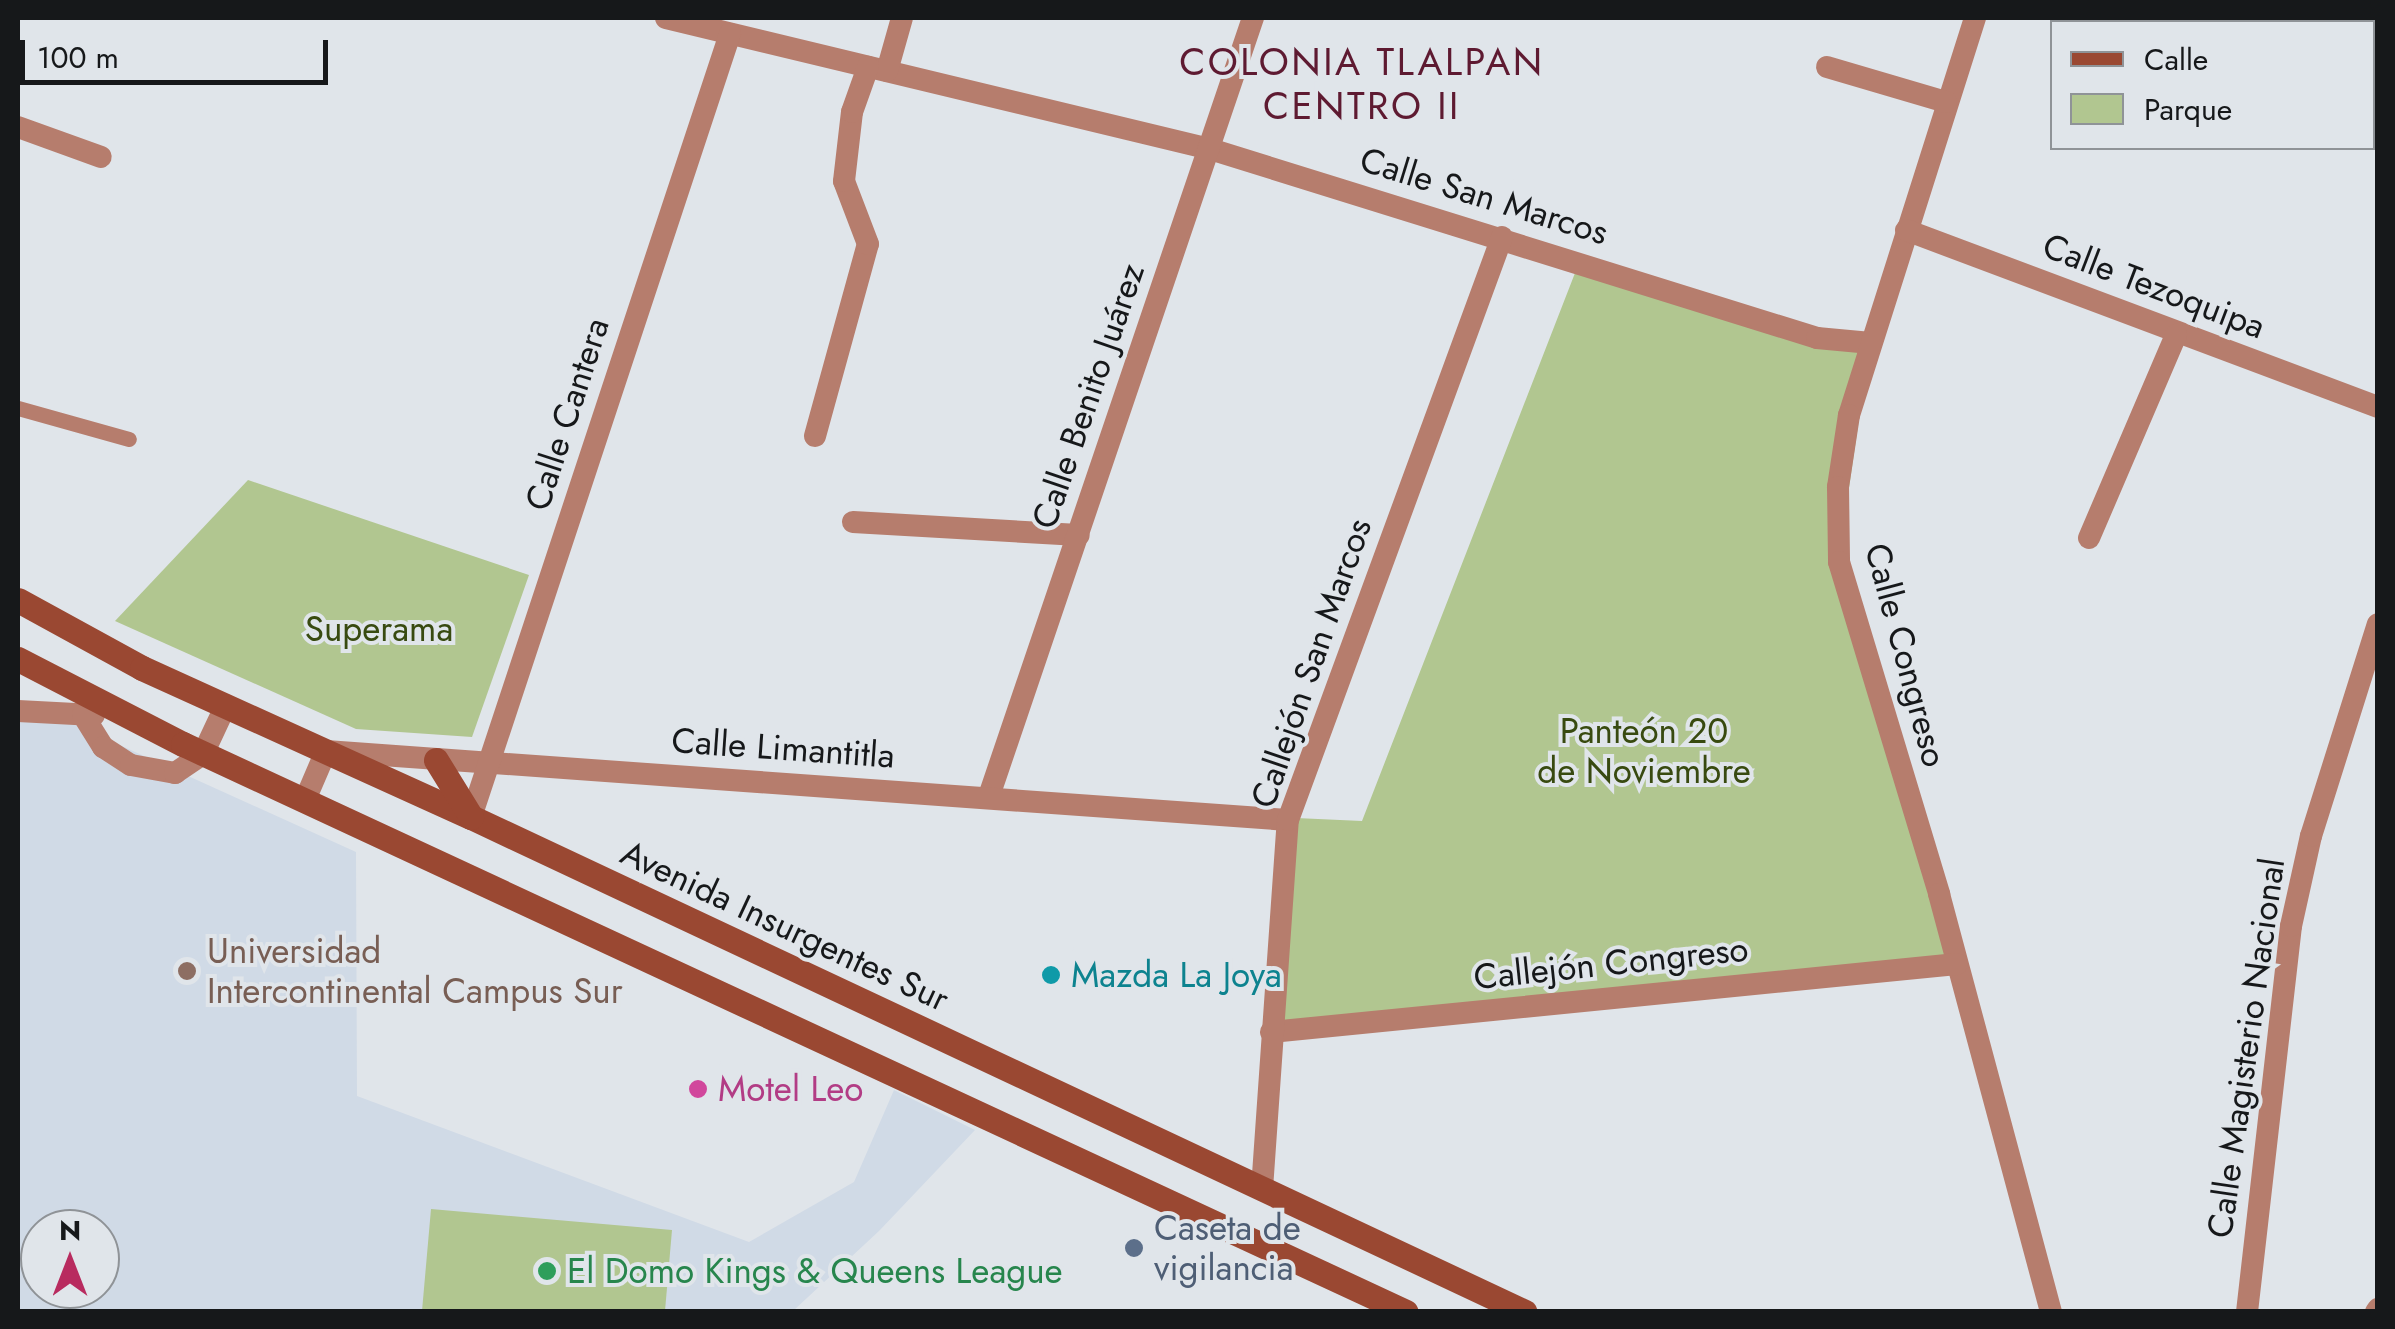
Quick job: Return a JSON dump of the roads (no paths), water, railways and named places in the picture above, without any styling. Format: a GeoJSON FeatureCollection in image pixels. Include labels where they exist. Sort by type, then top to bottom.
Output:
{"type":"FeatureCollection","features":[{"type":"Feature","properties":{"kind":"main road","name":"Avenida Insurgentes Sur"},"geometry":{"type":"LineString","coordinates":[[18,600],[126,660],[471,816],[1525,1312]]}},
{"type":"Feature","properties":{"kind":"main road"},"geometry":{"type":"LineString","coordinates":[[18,659],[204,754],[968,1112],[1406,1312]]}},
{"type":"Feature","properties":{"kind":"main road"},"geometry":{"type":"LineString","coordinates":[[436,760],[471,816]]}},
{"type":"Feature","properties":{"kind":"street","name":"Calle San Marcos"},"geometry":{"type":"LineString","coordinates":[[666,18],[698,21],[730,34],[1210,149],[1817,338],[1871,344]]}},
{"type":"Feature","properties":{"kind":"street"},"geometry":{"type":"LineString","coordinates":[[814,436],[868,244],[844,180],[852,112],[902,18]]}},
{"type":"Feature","properties":{"kind":"street","name":"Calle Benito Juárez"},"geometry":{"type":"LineString","coordinates":[[989,796],[1253,18]]}},
{"type":"Feature","properties":{"kind":"street","name":"Calle Congreso"},"geometry":{"type":"LineString","coordinates":[[1976,18],[1849,414],[1838,487],[1839,562],[1957,964],[2051,1312]]}},
{"type":"Feature","properties":{"kind":"street","name":"Calle Cantera"},"geometry":{"type":"LineString","coordinates":[[471,816],[730,34]]}},
{"type":"Feature","properties":{"kind":"street"},"geometry":{"type":"LineString","coordinates":[[1827,67],[1946,102]]}},
{"type":"Feature","properties":{"kind":"street"},"geometry":{"type":"LineString","coordinates":[[18,127],[102,157]]}},
{"type":"Feature","properties":{"kind":"street","name":"Calle Tezoquipa"},"geometry":{"type":"LineString","coordinates":[[1906,230],[2176,335],[2378,407]]}},
{"type":"Feature","properties":{"kind":"street","name":"Callejón San Marcos"},"geometry":{"type":"LineString","coordinates":[[1262,1190],[1288,820],[1502,237]]}},
{"type":"Feature","properties":{"kind":"street"},"geometry":{"type":"LineString","coordinates":[[2089,538],[2176,335]]}},
{"type":"Feature","properties":{"kind":"street"},"geometry":{"type":"LineString","coordinates":[[18,408],[129,439]]}},
{"type":"Feature","properties":{"kind":"street"},"geometry":{"type":"LineString","coordinates":[[853,522],[1079,535]]}},
{"type":"Feature","properties":{"kind":"street","name":"Calle Magisterio Nacional"},"geometry":{"type":"LineString","coordinates":[[2248,1312],[2291,926],[2311,836],[2378,624]]}},
{"type":"Feature","properties":{"kind":"street"},"geometry":{"type":"LineString","coordinates":[[83,714],[103,747],[131,765],[175,774],[204,754],[226,705]]}},
{"type":"Feature","properties":{"kind":"street"},"geometry":{"type":"LineString","coordinates":[[18,712],[122,715]]}},
{"type":"Feature","properties":{"kind":"street"},"geometry":{"type":"LineString","coordinates":[[305,800],[326,751]]}},
{"type":"Feature","properties":{"kind":"street","name":"Calle Limantitla"},"geometry":{"type":"LineString","coordinates":[[326,751],[1288,820]]}},
{"type":"Feature","properties":{"kind":"street","name":"Callejón Congreso"},"geometry":{"type":"LineString","coordinates":[[1271,1032],[1957,964]]}},
{"type":"Feature","properties":{"kind":"place","name":"Universidad Intercontinental Campus Sur"},"geometry":{"type":"Point","coordinates":[187,971]}},
{"type":"Feature","properties":{"kind":"place","name":"Mazda La Joya"},"geometry":{"type":"Point","coordinates":[1051,975]}},
{"type":"Feature","properties":{"kind":"place","name":"Motel Leo"},"geometry":{"type":"Point","coordinates":[698,1089]}},
{"type":"Feature","properties":{"kind":"place","name":"Caseta de vigilancia"},"geometry":{"type":"Point","coordinates":[1134,1248]}},
{"type":"Feature","properties":{"kind":"place","name":"El Domo Kings & Queens League"},"geometry":{"type":"Point","coordinates":[547,1271]}},
{"type":"Feature","properties":{"kind":"district","name":"COLONIA TLALPAN CENTRO II"},"geometry":{"type":"Point","coordinates":[1362,84]}},
{"type":"Feature","properties":{"kind":"park label","name":"Superama"},"geometry":{"type":"Point","coordinates":[379,629]}},
{"type":"Feature","properties":{"kind":"park label","name":"Panteón 20 de Noviembre"},"geometry":{"type":"Point","coordinates":[1644,751]}}]}
